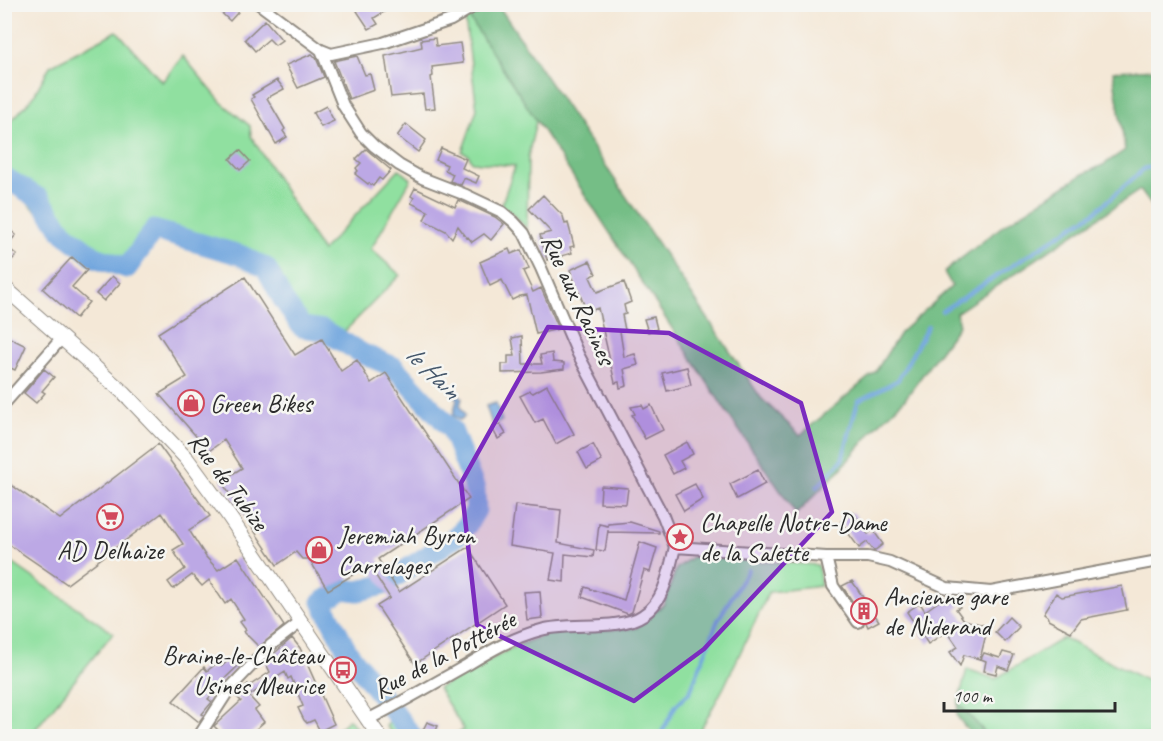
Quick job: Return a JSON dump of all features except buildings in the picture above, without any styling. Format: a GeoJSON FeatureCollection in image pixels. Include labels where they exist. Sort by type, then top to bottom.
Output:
{"type":"FeatureCollection","features":[{"type":"Feature","properties":{"kind":"main road","name":"Rue de Tubize"},"geometry":{"type":"LineString","coordinates":[[4,287],[125,394],[187,459],[226,512],[379,736]]}},
{"type":"Feature","properties":{"kind":"street"},"geometry":{"type":"LineString","coordinates":[[259,4],[321,50],[331,54],[383,43],[425,30],[466,12],[478,4]]}},
{"type":"Feature","properties":{"kind":"street","name":"Rue aux Racines"},"geometry":{"type":"LineString","coordinates":[[321,50],[343,105],[361,133],[374,146],[417,176],[502,212],[524,233],[578,354],[663,516],[675,547]]}},
{"type":"Feature","properties":{"kind":"street"},"geometry":{"type":"LineString","coordinates":[[4,404],[62,338]]}},
{"type":"Feature","properties":{"kind":"street"},"geometry":{"type":"LineString","coordinates":[[675,547],[881,559],[947,588],[991,592],[1158,561]]}},
{"type":"Feature","properties":{"kind":"street","name":"Rue de la Pottérée"},"geometry":{"type":"LineString","coordinates":[[367,720],[494,649],[524,635],[567,625],[626,623],[640,618],[652,609],[659,597],[668,576],[675,547]]}},
{"type":"Feature","properties":{"kind":"street"},"geometry":{"type":"LineString","coordinates":[[826,557],[833,586],[858,622]]}},
{"type":"Feature","properties":{"kind":"street"},"geometry":{"type":"LineString","coordinates":[[199,736],[230,688],[271,645],[301,622]]}},
{"type":"Feature","properties":{"kind":"highlighted area"},"geometry":{"type":"Polygon","coordinates":[[[548,327],[669,333],[801,403],[832,512],[704,649],[634,701],[477,625],[461,483],[548,327]]]}},
{"type":"Feature","properties":{"kind":"green space"},"geometry":{"type":"Polygon","coordinates":[[[461,5],[498,5],[761,398],[800,435],[876,371],[900,333],[952,286],[944,272],[1005,224],[1125,150],[1113,71],[1158,69],[1158,214],[1140,190],[956,313],[959,325],[905,399],[796,514],[724,408],[461,5]]]}},
{"type":"Feature","properties":{"kind":"green space"},"geometry":{"type":"Polygon","coordinates":[[[473,15],[538,112],[528,157],[527,229],[512,213],[501,206],[515,166],[472,162],[468,154],[462,152],[477,109],[465,19],[473,15]]]}},
{"type":"Feature","properties":{"kind":"green space"},"geometry":{"type":"Polygon","coordinates":[[[117,31],[162,82],[183,56],[221,102],[250,126],[251,136],[322,251],[399,169],[411,179],[371,249],[400,275],[342,334],[328,325],[304,319],[290,297],[280,272],[257,256],[149,226],[137,244],[129,276],[82,254],[12,188],[5,186],[4,129],[33,97],[50,66],[117,31]]]}},
{"type":"Feature","properties":{"kind":"green space"},"geometry":{"type":"Polygon","coordinates":[[[692,557],[818,565],[821,586],[769,592],[724,687],[697,736],[451,736],[464,730],[438,688],[514,647],[549,633],[636,628],[664,604],[676,569],[692,557]]]}},
{"type":"Feature","properties":{"kind":"green space"},"geometry":{"type":"Polygon","coordinates":[[[5,558],[113,633],[30,736],[5,736],[5,558]]]}},
{"type":"Feature","properties":{"kind":"green space"},"geometry":{"type":"Polygon","coordinates":[[[1063,638],[1158,686],[1158,736],[988,736],[958,703],[967,669],[995,679],[1063,638]]]}},
{"type":"Feature","properties":{"kind":"green space"},"geometry":{"type":"Polygon","coordinates":[[[958,703],[988,736],[972,736],[957,716],[958,703]]]}},
{"type":"Feature","properties":{"kind":"green space"},"geometry":{"type":"Polygon","coordinates":[[[395,717],[408,736],[394,736],[386,726],[395,717]]]}},
{"type":"Feature","properties":{"kind":"green space"},"geometry":{"type":"Polygon","coordinates":[[[349,719],[363,736],[330,736],[349,719]]]}},
{"type":"Feature","properties":{"kind":"water"},"geometry":{"type":"Polygon","coordinates":[[[1152,96],[1158,97],[1158,132],[1150,114],[1152,96]]]}},
{"type":"Feature","properties":{"kind":"water"},"geometry":{"type":"Polygon","coordinates":[[[452,388],[462,398],[460,406],[465,416],[460,420],[453,415],[457,399],[450,391],[452,388]]]}},
{"type":"Feature","properties":{"kind":"water"},"geometry":{"type":"Polygon","coordinates":[[[496,403],[502,421],[492,424],[486,406],[496,403]]]}},
{"type":"Feature","properties":{"kind":"waterway"},"geometry":{"type":"LineString","coordinates":[[942,311],[1095,212],[1145,168],[1158,167]]}},
{"type":"Feature","properties":{"kind":"waterway","name":"le Hain"},"geometry":{"type":"LineString","coordinates":[[4,177],[40,199],[64,233],[95,257],[127,268],[154,230],[240,255],[266,268],[282,298],[302,327],[323,330],[363,354],[394,367],[452,430],[475,489],[476,510],[467,525],[456,537],[383,585],[358,591],[344,589],[322,602],[348,652],[412,736]]}},
{"type":"Feature","properties":{"kind":"waterway"},"geometry":{"type":"LineString","coordinates":[[817,487],[842,460],[858,401],[898,380],[928,326]]}},
{"type":"Feature","properties":{"kind":"waterway"},"geometry":{"type":"LineString","coordinates":[[660,736],[676,705],[690,692],[718,620],[748,570]]}},
{"type":"Feature","properties":{"kind":"place","name":"Green Bikes"},"geometry":{"type":"Point","coordinates":[191,403]}},
{"type":"Feature","properties":{"kind":"place","name":"AD Delhaize"},"geometry":{"type":"Point","coordinates":[110,517]}},
{"type":"Feature","properties":{"kind":"place","name":"Chapelle Notre-Dame de la Salette"},"geometry":{"type":"Point","coordinates":[680,537]}},
{"type":"Feature","properties":{"kind":"place","name":"Jeremiah Byron Carrelages"},"geometry":{"type":"Point","coordinates":[319,550]}},
{"type":"Feature","properties":{"kind":"place","name":"Ancienne gare de Niderand"},"geometry":{"type":"Point","coordinates":[864,611]}},
{"type":"Feature","properties":{"kind":"place","name":"Braine-le-Château Usines Meurice"},"geometry":{"type":"Point","coordinates":[343,670]}}]}
